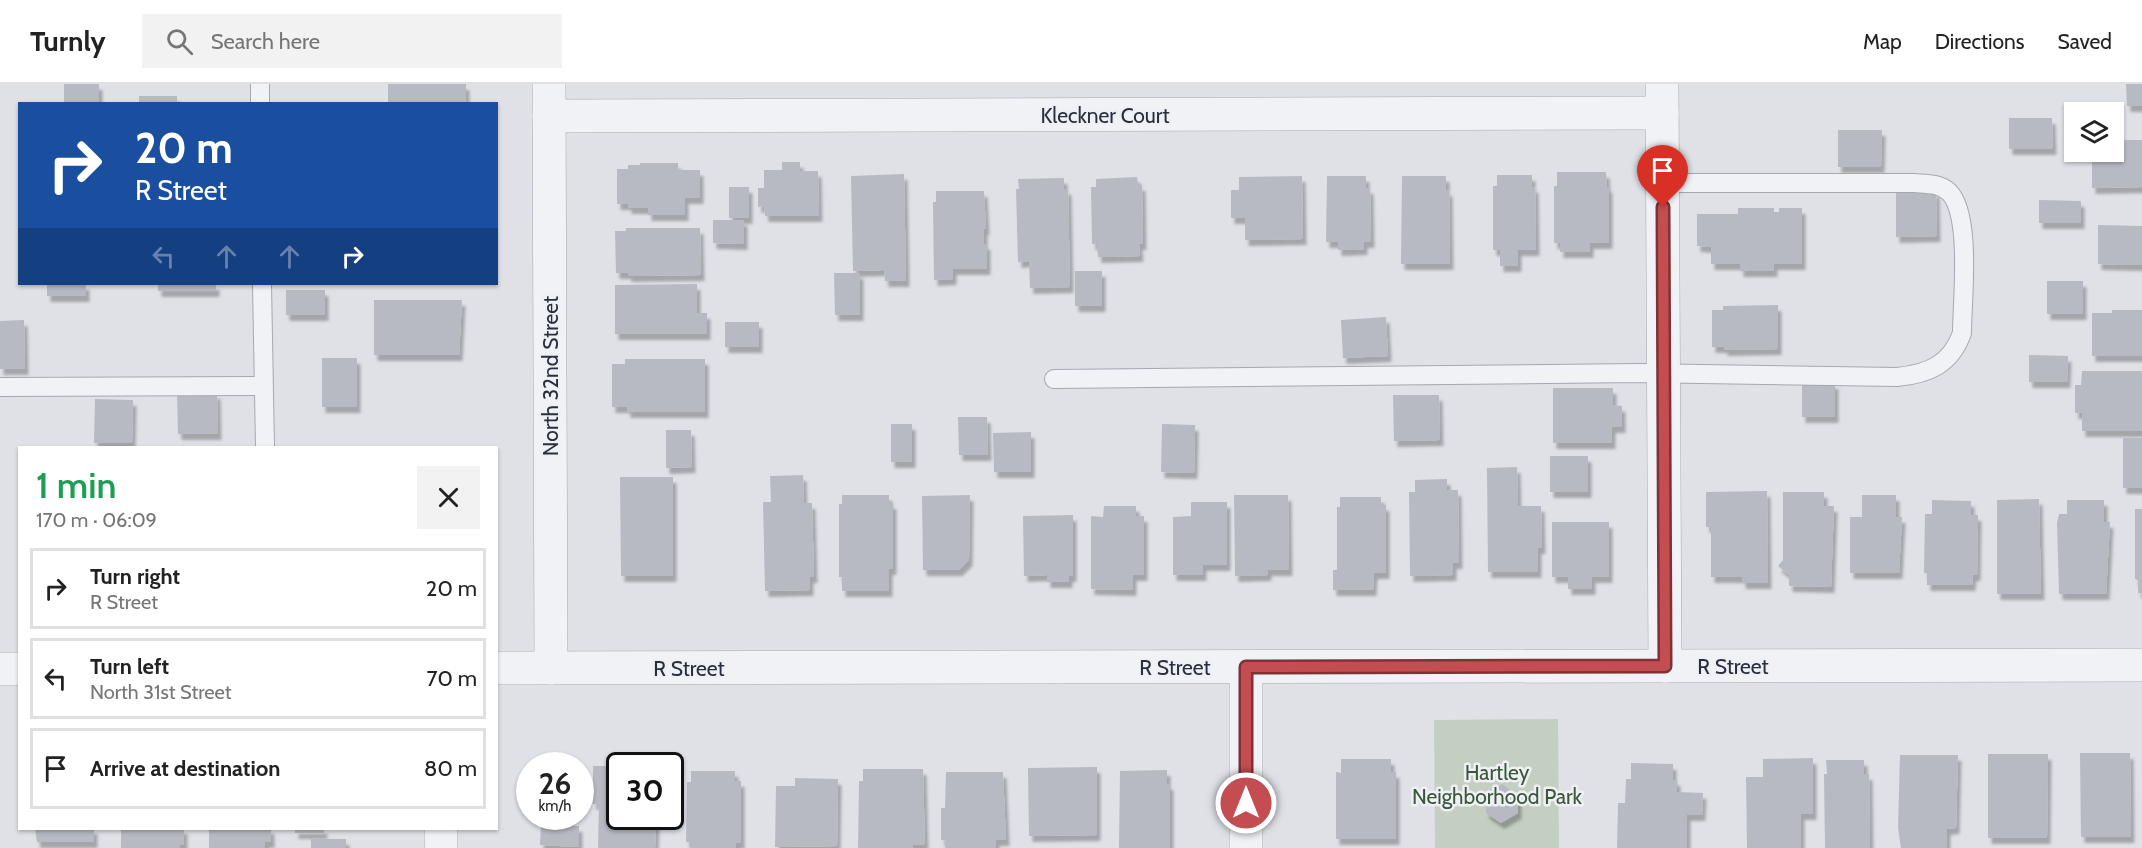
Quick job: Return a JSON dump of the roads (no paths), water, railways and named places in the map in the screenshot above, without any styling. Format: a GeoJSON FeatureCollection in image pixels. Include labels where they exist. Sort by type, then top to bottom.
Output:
{"type":"FeatureCollection","features":[{"type":"Feature","properties":{"kind":"street","name":"North 32nd Street"},"geometry":{"type":"LineString","coordinates":[[549,84],[551,668]]}},
{"type":"Feature","properties":{"kind":"street","name":"Kleckner Court"},"geometry":{"type":"LineString","coordinates":[[549,116],[1662,99]]}},
{"type":"Feature","properties":{"kind":"street"},"geometry":{"type":"LineString","coordinates":[[1662,99],[1665,666]]}},
{"type":"Feature","properties":{"kind":"street","name":"R Street"},"geometry":{"type":"LineString","coordinates":[[498,668],[2142,666]]}},
{"type":"Feature","properties":{"kind":"street"},"geometry":{"type":"LineString","coordinates":[[1246,667],[1246,848]]}},
{"type":"Feature","properties":{"kind":"street"},"geometry":{"type":"LineString","coordinates":[[0,669],[18,669]]}},
{"type":"Feature","properties":{"kind":"street"},"geometry":{"type":"LineString","coordinates":[[441,830],[441,848]]}},
{"type":"Feature","properties":{"kind":"lane"},"geometry":{"type":"LineString","coordinates":[[260,84],[260,102]]}},
{"type":"Feature","properties":{"kind":"lane"},"geometry":{"type":"LineString","coordinates":[[1054,379],[1663,373],[1897,377],[1917,375],[1935,369],[1949,359],[1962,333],[1962,230],[1959,208],[1949,192],[1935,184],[1663,183]]}},
{"type":"Feature","properties":{"kind":"lane"},"geometry":{"type":"LineString","coordinates":[[262,285],[265,446]]}},
{"type":"Feature","properties":{"kind":"lane"},"geometry":{"type":"LineString","coordinates":[[0,387],[263,387]]}},
{"type":"Feature","properties":{"kind":"park label","name":"Hartley Neighborhood Park"},"geometry":{"type":"Point","coordinates":[1497,784]}}]}
